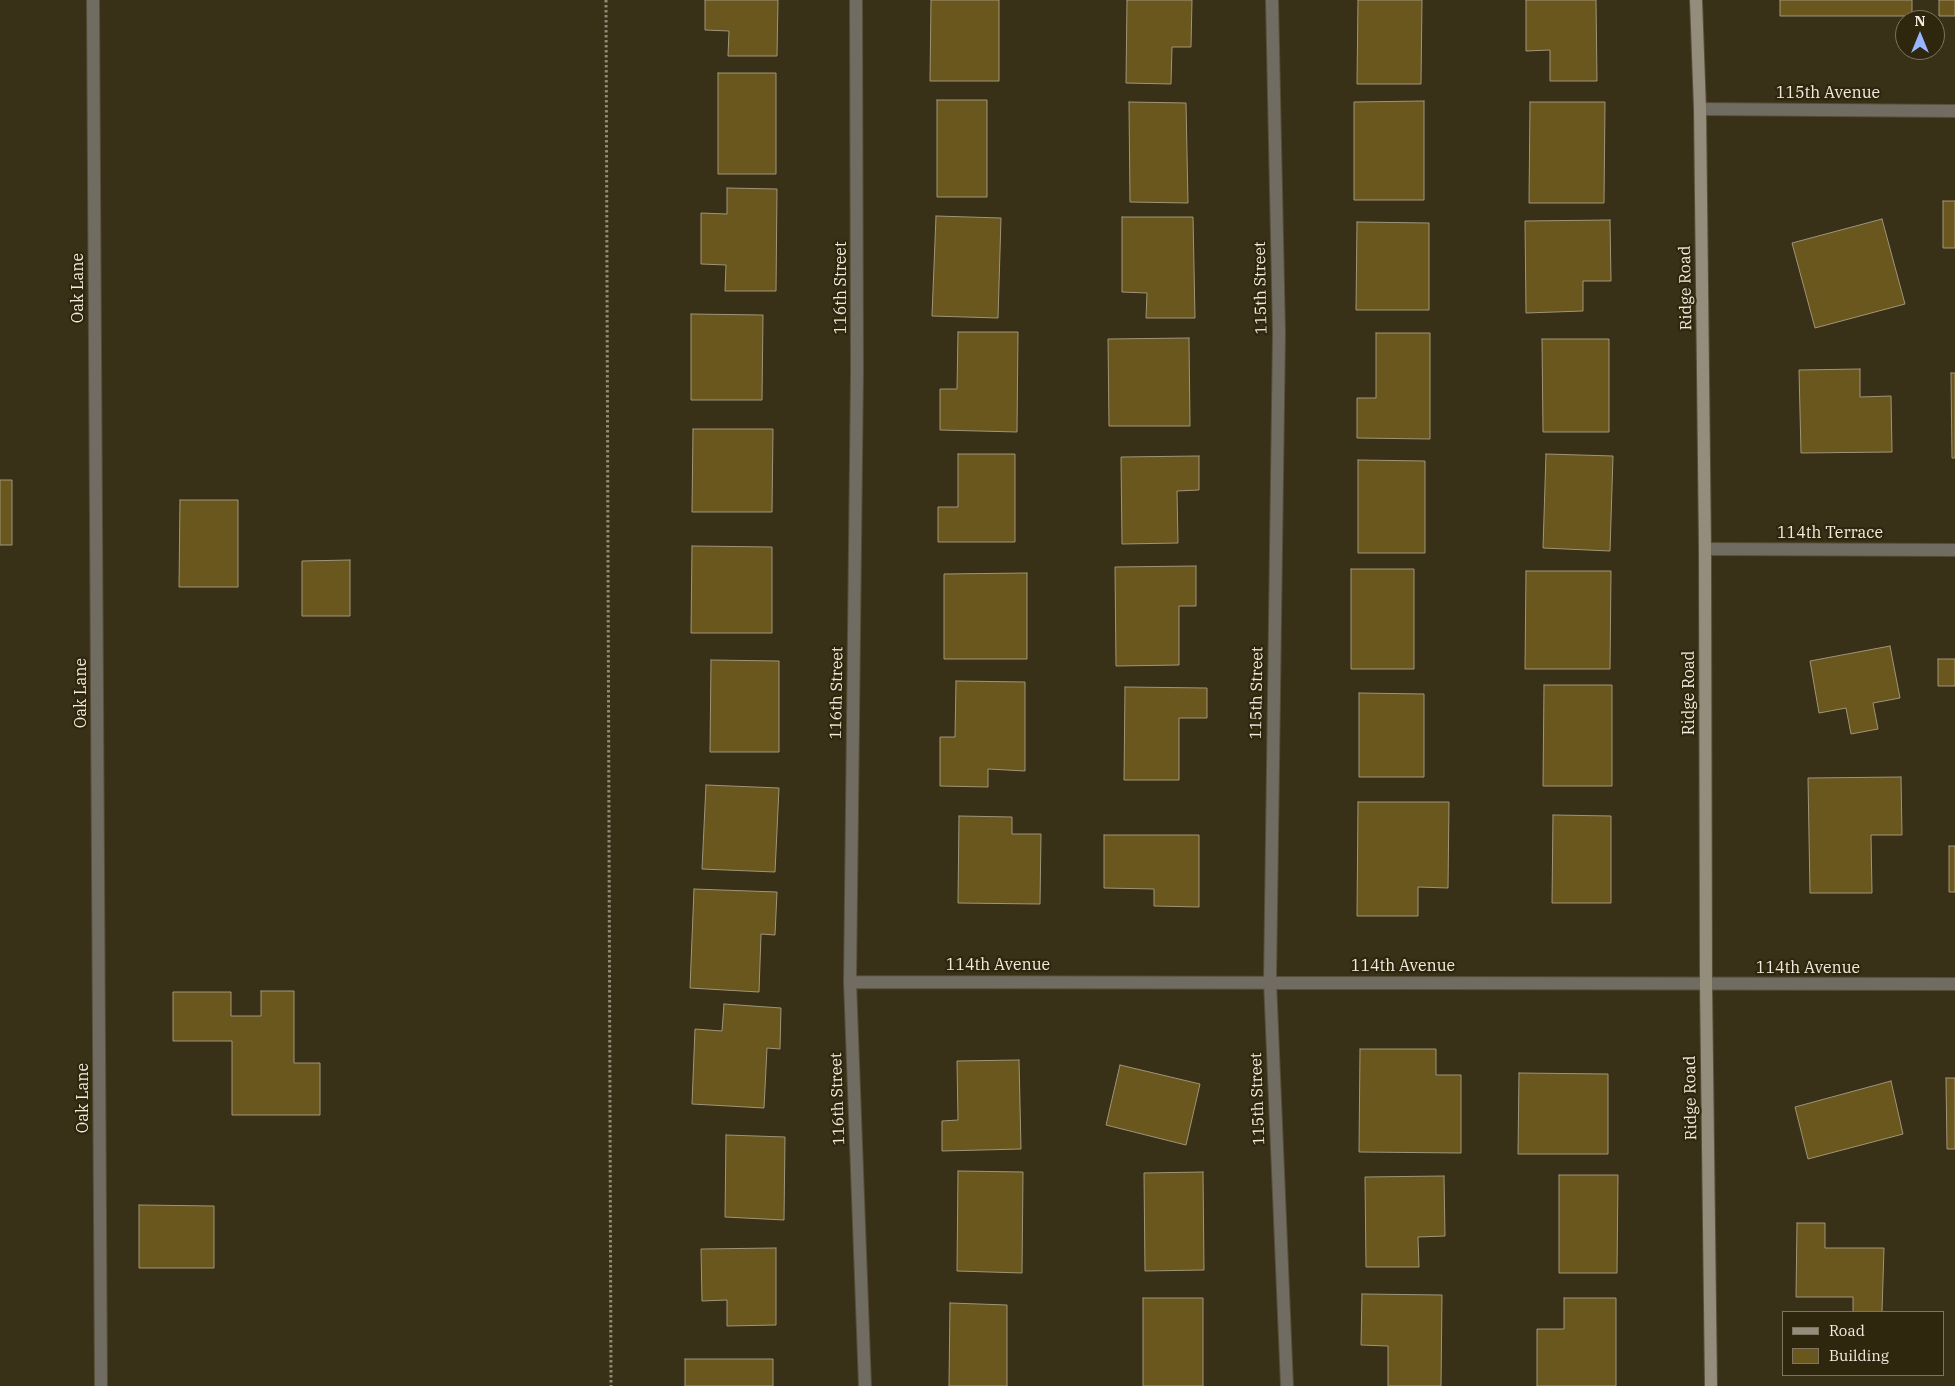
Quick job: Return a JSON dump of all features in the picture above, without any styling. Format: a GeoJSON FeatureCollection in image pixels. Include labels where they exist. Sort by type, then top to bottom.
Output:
{"type":"FeatureCollection","features":[{"type":"Feature","properties":{"kind":"street","name":"Oak Lane"},"geometry":{"type":"LineString","coordinates":[[93,0],[101,1386]]}},
{"type":"Feature","properties":{"kind":"street","name":"116th Street"},"geometry":{"type":"LineString","coordinates":[[856,0],[857,372],[850,982],[865,1386]]}},
{"type":"Feature","properties":{"kind":"street","name":"115th Street"},"geometry":{"type":"LineString","coordinates":[[1272,0],[1279,333],[1270,981],[1287,1386]]}},
{"type":"Feature","properties":{"kind":"street","name":"Ridge Road"},"geometry":{"type":"LineString","coordinates":[[1696,0],[1700,109],[1705,549],[1706,984],[1710,1386]]}},
{"type":"Feature","properties":{"kind":"street","name":"115th Avenue"},"geometry":{"type":"LineString","coordinates":[[1700,109],[1955,111]]}},
{"type":"Feature","properties":{"kind":"street","name":"114th Terrace"},"geometry":{"type":"LineString","coordinates":[[1705,549],[1955,550]]}},
{"type":"Feature","properties":{"kind":"street","name":"114th Avenue"},"geometry":{"type":"LineString","coordinates":[[850,982],[1270,981],[1955,984]]}},
{"type":"Feature","properties":{"kind":"path"},"geometry":{"type":"LineString","coordinates":[[606,0],[611,1386]]}},
{"type":"Feature","properties":{"kind":"building"},"geometry":{"type":"Polygon","coordinates":[[[705,0],[778,0],[777,56],[728,56],[729,31],[705,30],[705,0]]]}},
{"type":"Feature","properties":{"kind":"building"},"geometry":{"type":"Polygon","coordinates":[[[931,0],[999,0],[999,81],[930,81],[931,0]]]}},
{"type":"Feature","properties":{"kind":"building"},"geometry":{"type":"Polygon","coordinates":[[[1127,0],[1192,0],[1191,47],[1172,47],[1171,84],[1126,83],[1127,0]]]}},
{"type":"Feature","properties":{"kind":"building"},"geometry":{"type":"Polygon","coordinates":[[[1358,0],[1422,0],[1421,84],[1357,84],[1358,0]]]}},
{"type":"Feature","properties":{"kind":"building"},"geometry":{"type":"Polygon","coordinates":[[[1526,0],[1596,0],[1597,81],[1550,81],[1550,50],[1526,51],[1526,0]]]}},
{"type":"Feature","properties":{"kind":"building"},"geometry":{"type":"Polygon","coordinates":[[[1780,0],[1912,0],[1912,10],[1895,10],[1895,16],[1780,16],[1780,0]]]}},
{"type":"Feature","properties":{"kind":"building"},"geometry":{"type":"Polygon","coordinates":[[[1939,0],[1955,0],[1955,16],[1945,16],[1945,10],[1939,10],[1939,0]]]}},
{"type":"Feature","properties":{"kind":"building"},"geometry":{"type":"Polygon","coordinates":[[[718,73],[776,73],[776,174],[718,174],[718,73]]]}},
{"type":"Feature","properties":{"kind":"building"},"geometry":{"type":"Polygon","coordinates":[[[937,100],[987,100],[987,197],[937,197],[937,100]]]}},
{"type":"Feature","properties":{"kind":"building"},"geometry":{"type":"Polygon","coordinates":[[[1424,101],[1424,200],[1354,200],[1354,102],[1424,101]]]}},
{"type":"Feature","properties":{"kind":"building"},"geometry":{"type":"Polygon","coordinates":[[[1129,102],[1186,103],[1188,203],[1130,202],[1129,102]]]}},
{"type":"Feature","properties":{"kind":"building"},"geometry":{"type":"Polygon","coordinates":[[[1530,102],[1605,102],[1604,203],[1529,203],[1530,102]]]}},
{"type":"Feature","properties":{"kind":"building"},"geometry":{"type":"Polygon","coordinates":[[[727,188],[777,189],[776,291],[725,291],[726,265],[701,264],[701,213],[727,214],[727,188]]]}},
{"type":"Feature","properties":{"kind":"building"},"geometry":{"type":"Polygon","coordinates":[[[1943,201],[1955,201],[1955,248],[1943,248],[1943,201]]]}},
{"type":"Feature","properties":{"kind":"building"},"geometry":{"type":"Polygon","coordinates":[[[936,216],[1001,218],[998,318],[932,316],[936,216]]]}},
{"type":"Feature","properties":{"kind":"building"},"geometry":{"type":"Polygon","coordinates":[[[1122,217],[1193,217],[1195,318],[1146,318],[1147,293],[1122,292],[1122,217]]]}},
{"type":"Feature","properties":{"kind":"building"},"geometry":{"type":"Polygon","coordinates":[[[1882,219],[1905,304],[1815,328],[1792,243],[1882,219]]]}},
{"type":"Feature","properties":{"kind":"building"},"geometry":{"type":"Polygon","coordinates":[[[1610,220],[1611,281],[1583,281],[1583,311],[1526,313],[1525,221],[1610,220]]]}},
{"type":"Feature","properties":{"kind":"building"},"geometry":{"type":"Polygon","coordinates":[[[1357,222],[1429,223],[1429,310],[1356,310],[1357,222]]]}},
{"type":"Feature","properties":{"kind":"building"},"geometry":{"type":"Polygon","coordinates":[[[691,314],[763,315],[762,400],[691,400],[691,314]]]}},
{"type":"Feature","properties":{"kind":"building"},"geometry":{"type":"Polygon","coordinates":[[[958,332],[1018,332],[1017,432],[940,430],[940,389],[957,389],[958,332]]]}},
{"type":"Feature","properties":{"kind":"building"},"geometry":{"type":"Polygon","coordinates":[[[1376,333],[1430,333],[1430,439],[1357,438],[1357,398],[1376,398],[1376,333]]]}},
{"type":"Feature","properties":{"kind":"building"},"geometry":{"type":"Polygon","coordinates":[[[1189,338],[1190,426],[1109,426],[1108,339],[1189,338]]]}},
{"type":"Feature","properties":{"kind":"building"},"geometry":{"type":"Polygon","coordinates":[[[1542,339],[1609,339],[1609,432],[1543,432],[1542,339]]]}},
{"type":"Feature","properties":{"kind":"building"},"geometry":{"type":"Polygon","coordinates":[[[1860,369],[1860,397],[1891,396],[1892,452],[1801,453],[1799,370],[1860,369]]]}},
{"type":"Feature","properties":{"kind":"building"},"geometry":{"type":"Polygon","coordinates":[[[1951,373],[1955,373],[1955,458],[1952,458],[1951,373]]]}},
{"type":"Feature","properties":{"kind":"building"},"geometry":{"type":"Polygon","coordinates":[[[693,429],[773,429],[772,512],[692,512],[693,429]]]}},
{"type":"Feature","properties":{"kind":"building"},"geometry":{"type":"Polygon","coordinates":[[[958,454],[1015,454],[1015,542],[938,542],[938,507],[958,507],[958,454]]]}},
{"type":"Feature","properties":{"kind":"building"},"geometry":{"type":"Polygon","coordinates":[[[1546,454],[1613,456],[1610,551],[1543,548],[1546,454]]]}},
{"type":"Feature","properties":{"kind":"building"},"geometry":{"type":"Polygon","coordinates":[[[1199,456],[1199,490],[1177,491],[1178,543],[1122,544],[1121,457],[1199,456]]]}},
{"type":"Feature","properties":{"kind":"building"},"geometry":{"type":"Polygon","coordinates":[[[1358,460],[1425,461],[1425,553],[1358,553],[1358,460]]]}},
{"type":"Feature","properties":{"kind":"building"},"geometry":{"type":"Polygon","coordinates":[[[0,480],[12,480],[12,545],[0,545],[0,480]]]}},
{"type":"Feature","properties":{"kind":"building"},"geometry":{"type":"Polygon","coordinates":[[[180,500],[238,500],[238,587],[179,587],[180,500]]]}},
{"type":"Feature","properties":{"kind":"building"},"geometry":{"type":"Polygon","coordinates":[[[692,546],[772,547],[772,633],[691,633],[692,546]]]}},
{"type":"Feature","properties":{"kind":"building"},"geometry":{"type":"Polygon","coordinates":[[[350,560],[350,616],[302,616],[302,561],[350,560]]]}},
{"type":"Feature","properties":{"kind":"building"},"geometry":{"type":"Polygon","coordinates":[[[1196,566],[1196,606],[1179,606],[1179,665],[1116,666],[1115,567],[1196,566]]]}},
{"type":"Feature","properties":{"kind":"building"},"geometry":{"type":"Polygon","coordinates":[[[1351,569],[1414,569],[1414,669],[1351,669],[1351,569]]]}},
{"type":"Feature","properties":{"kind":"building"},"geometry":{"type":"Polygon","coordinates":[[[1526,571],[1611,571],[1610,669],[1525,669],[1526,571]]]}},
{"type":"Feature","properties":{"kind":"building"},"geometry":{"type":"Polygon","coordinates":[[[1027,573],[1027,659],[944,659],[944,574],[1027,573]]]}},
{"type":"Feature","properties":{"kind":"building"},"geometry":{"type":"Polygon","coordinates":[[[1890,646],[1900,698],[1873,703],[1878,729],[1851,734],[1846,708],[1819,713],[1810,661],[1890,646]]]}},
{"type":"Feature","properties":{"kind":"building"},"geometry":{"type":"Polygon","coordinates":[[[1938,659],[1955,659],[1955,686],[1938,686],[1938,659]]]}},
{"type":"Feature","properties":{"kind":"building"},"geometry":{"type":"Polygon","coordinates":[[[711,660],[779,661],[779,752],[710,752],[711,660]]]}},
{"type":"Feature","properties":{"kind":"building"},"geometry":{"type":"Polygon","coordinates":[[[956,681],[1025,682],[1025,771],[988,769],[988,787],[940,786],[940,737],[955,737],[956,681]]]}},
{"type":"Feature","properties":{"kind":"building"},"geometry":{"type":"Polygon","coordinates":[[[1544,685],[1612,685],[1612,786],[1543,786],[1544,685]]]}},
{"type":"Feature","properties":{"kind":"building"},"geometry":{"type":"Polygon","coordinates":[[[1125,687],[1207,688],[1207,718],[1179,718],[1179,780],[1124,780],[1125,687]]]}},
{"type":"Feature","properties":{"kind":"building"},"geometry":{"type":"Polygon","coordinates":[[[1359,693],[1424,694],[1424,777],[1359,777],[1359,693]]]}},
{"type":"Feature","properties":{"kind":"building"},"geometry":{"type":"Polygon","coordinates":[[[1901,777],[1902,835],[1871,835],[1872,893],[1810,893],[1808,778],[1901,777]]]}},
{"type":"Feature","properties":{"kind":"building"},"geometry":{"type":"Polygon","coordinates":[[[706,785],[779,788],[775,872],[702,869],[706,785]]]}},
{"type":"Feature","properties":{"kind":"building"},"geometry":{"type":"Polygon","coordinates":[[[1358,802],[1449,802],[1448,888],[1418,887],[1418,916],[1357,916],[1358,802]]]}},
{"type":"Feature","properties":{"kind":"building"},"geometry":{"type":"Polygon","coordinates":[[[1553,815],[1611,816],[1611,903],[1552,903],[1553,815]]]}},
{"type":"Feature","properties":{"kind":"building"},"geometry":{"type":"Polygon","coordinates":[[[959,816],[1012,817],[1012,834],[1041,834],[1040,904],[958,903],[959,816]]]}},
{"type":"Feature","properties":{"kind":"building"},"geometry":{"type":"Polygon","coordinates":[[[1104,835],[1199,835],[1199,907],[1154,906],[1154,889],[1104,888],[1104,835]]]}},
{"type":"Feature","properties":{"kind":"building"},"geometry":{"type":"Polygon","coordinates":[[[1949,846],[1955,846],[1955,892],[1949,892],[1949,846]]]}},
{"type":"Feature","properties":{"kind":"building"},"geometry":{"type":"Polygon","coordinates":[[[694,889],[777,892],[775,935],[761,934],[759,992],[690,988],[694,889]]]}},
{"type":"Feature","properties":{"kind":"building"},"geometry":{"type":"Polygon","coordinates":[[[261,991],[294,991],[294,1063],[320,1063],[320,1115],[232,1115],[232,1041],[173,1041],[173,992],[231,992],[231,1016],[261,1016],[261,991]]]}},
{"type":"Feature","properties":{"kind":"building"},"geometry":{"type":"Polygon","coordinates":[[[724,1004],[781,1008],[780,1049],[767,1048],[764,1108],[692,1104],[695,1029],[722,1031],[724,1004]]]}},
{"type":"Feature","properties":{"kind":"building"},"geometry":{"type":"Polygon","coordinates":[[[1360,1049],[1436,1049],[1436,1075],[1461,1075],[1461,1153],[1359,1152],[1360,1049]]]}},
{"type":"Feature","properties":{"kind":"building"},"geometry":{"type":"Polygon","coordinates":[[[1019,1060],[1021,1149],[942,1151],[942,1121],[958,1120],[957,1061],[1019,1060]]]}},
{"type":"Feature","properties":{"kind":"building"},"geometry":{"type":"Polygon","coordinates":[[[1120,1065],[1200,1084],[1186,1145],[1106,1125],[1120,1065]]]}},
{"type":"Feature","properties":{"kind":"building"},"geometry":{"type":"Polygon","coordinates":[[[1519,1073],[1608,1074],[1608,1154],[1518,1154],[1519,1073]]]}},
{"type":"Feature","properties":{"kind":"building"},"geometry":{"type":"Polygon","coordinates":[[[1946,1078],[1955,1078],[1955,1149],[1947,1149],[1946,1078]]]}},
{"type":"Feature","properties":{"kind":"building"},"geometry":{"type":"Polygon","coordinates":[[[1891,1081],[1903,1134],[1808,1159],[1795,1107],[1891,1081]]]}},
{"type":"Feature","properties":{"kind":"building"},"geometry":{"type":"Polygon","coordinates":[[[726,1135],[785,1137],[784,1220],[725,1217],[726,1135]]]}},
{"type":"Feature","properties":{"kind":"building"},"geometry":{"type":"Polygon","coordinates":[[[958,1171],[1023,1172],[1022,1273],[957,1271],[958,1171]]]}},
{"type":"Feature","properties":{"kind":"building"},"geometry":{"type":"Polygon","coordinates":[[[1203,1172],[1204,1270],[1145,1271],[1144,1173],[1203,1172]]]}},
{"type":"Feature","properties":{"kind":"building"},"geometry":{"type":"Polygon","coordinates":[[[1559,1175],[1618,1175],[1617,1273],[1559,1273],[1559,1175]]]}},
{"type":"Feature","properties":{"kind":"building"},"geometry":{"type":"Polygon","coordinates":[[[1444,1176],[1445,1236],[1418,1237],[1419,1267],[1366,1267],[1365,1177],[1444,1176]]]}},
{"type":"Feature","properties":{"kind":"building"},"geometry":{"type":"Polygon","coordinates":[[[139,1205],[214,1206],[214,1268],[139,1268],[139,1205]]]}},
{"type":"Feature","properties":{"kind":"building"},"geometry":{"type":"Polygon","coordinates":[[[1797,1223],[1825,1223],[1825,1248],[1884,1248],[1882,1311],[1853,1311],[1853,1297],[1796,1297],[1797,1223]]]}},
{"type":"Feature","properties":{"kind":"building"},"geometry":{"type":"Polygon","coordinates":[[[776,1248],[776,1325],[727,1326],[727,1300],[702,1301],[701,1249],[776,1248]]]}},
{"type":"Feature","properties":{"kind":"building"},"geometry":{"type":"Polygon","coordinates":[[[1362,1294],[1442,1295],[1441,1386],[1388,1386],[1388,1346],[1361,1345],[1362,1294]]]}},
{"type":"Feature","properties":{"kind":"building"},"geometry":{"type":"Polygon","coordinates":[[[1143,1298],[1203,1298],[1203,1386],[1143,1386],[1143,1298]]]}},
{"type":"Feature","properties":{"kind":"building"},"geometry":{"type":"Polygon","coordinates":[[[1564,1298],[1616,1298],[1616,1386],[1537,1386],[1537,1329],[1564,1329],[1564,1298]]]}},
{"type":"Feature","properties":{"kind":"building"},"geometry":{"type":"Polygon","coordinates":[[[950,1303],[1007,1305],[1007,1386],[949,1386],[950,1303]]]}},
{"type":"Feature","properties":{"kind":"building"},"geometry":{"type":"Polygon","coordinates":[[[685,1359],[773,1359],[773,1386],[685,1386],[685,1359]]]}}]}
